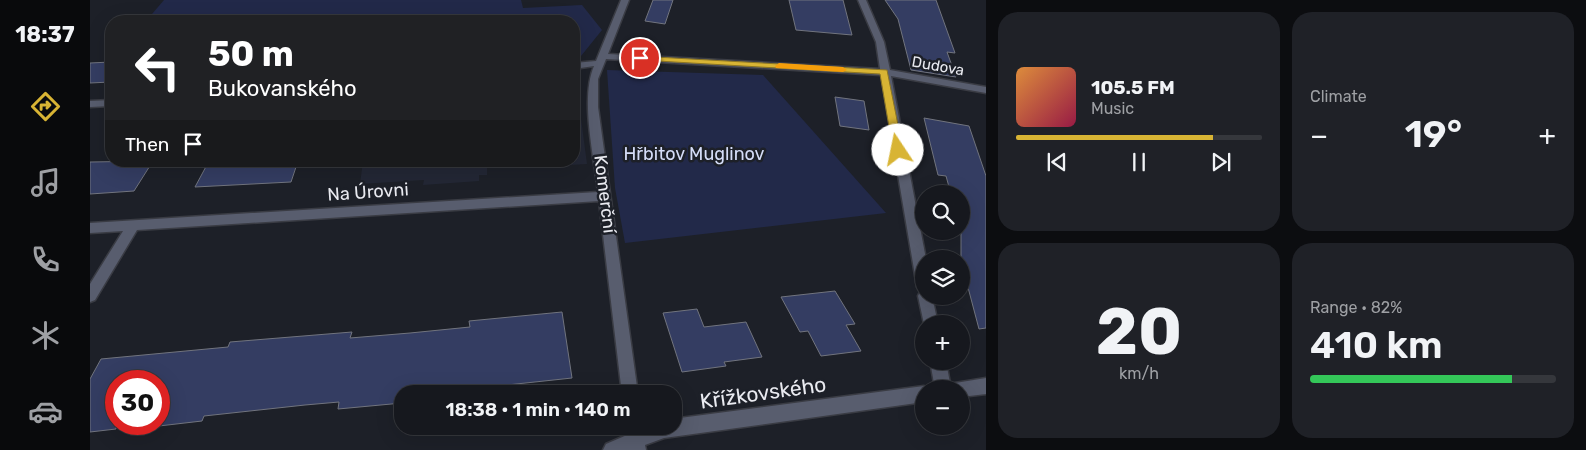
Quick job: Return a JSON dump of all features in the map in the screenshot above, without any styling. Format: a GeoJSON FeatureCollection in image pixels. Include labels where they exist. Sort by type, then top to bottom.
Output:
{"type":"FeatureCollection","features":[{"type":"Feature","properties":{"kind":"street","name":"Komerční"},"geometry":{"type":"LineString","coordinates":[[625,0],[593,79],[593,107],[629,385]]}},
{"type":"Feature","properties":{"kind":"street"},"geometry":{"type":"LineString","coordinates":[[862,0],[880,42],[917,250]]}},
{"type":"Feature","properties":{"kind":"street","name":"Dudova"},"geometry":{"type":"LineString","coordinates":[[580,65],[601,60],[884,72],[986,90]]}},
{"type":"Feature","properties":{"kind":"street"},"geometry":{"type":"LineString","coordinates":[[90,104],[105,103]]}},
{"type":"Feature","properties":{"kind":"street","name":"Na Úrovni"},"geometry":{"type":"LineString","coordinates":[[90,228],[606,196]]}},
{"type":"Feature","properties":{"kind":"street"},"geometry":{"type":"LineString","coordinates":[[90,296],[133,226]]}},
{"type":"Feature","properties":{"kind":"street"},"geometry":{"type":"LineString","coordinates":[[970,388],[986,386]]}},
{"type":"Feature","properties":{"kind":"street","name":"Křížkovského"},"geometry":{"type":"LineString","coordinates":[[612,450],[664,429],[915,395]]}},
{"type":"Feature","properties":{"kind":"shaded area"},"geometry":{"type":"Polygon","coordinates":[[[580,111],[587,164],[580,164],[580,111]]]}},
{"type":"Feature","properties":{"kind":"shaded area"},"geometry":{"type":"Polygon","coordinates":[[[362,167],[501,167],[487,168],[487,175],[479,175],[479,181],[423,185],[424,180],[360,184],[362,167]]]}},
{"type":"Feature","properties":{"kind":"green space"},"geometry":{"type":"Polygon","coordinates":[[[164,0],[521,0],[523,8],[582,5],[602,30],[580,57],[580,15],[151,15],[164,0]]]}},
{"type":"Feature","properties":{"kind":"green space","name":"Hřbitov Muglinov"},"geometry":{"type":"Polygon","coordinates":[[[607,70],[763,75],[886,213],[625,243],[615,188],[607,70]]]}},
{"type":"Feature","properties":{"kind":"building"},"geometry":{"type":"Polygon","coordinates":[[[653,0],[673,0],[665,24],[645,21],[653,0]]]}},
{"type":"Feature","properties":{"kind":"building"},"geometry":{"type":"Polygon","coordinates":[[[789,0],[843,0],[852,35],[796,30],[789,0]]]}},
{"type":"Feature","properties":{"kind":"building"},"geometry":{"type":"Polygon","coordinates":[[[885,0],[936,0],[955,53],[947,52],[956,77],[911,70],[898,19],[885,0]]]}},
{"type":"Feature","properties":{"kind":"building"},"geometry":{"type":"Polygon","coordinates":[[[105,62],[105,82],[90,83],[90,63],[105,62]]]}},
{"type":"Feature","properties":{"kind":"building"},"geometry":{"type":"Polygon","coordinates":[[[835,97],[864,101],[869,130],[840,126],[835,97]]]}},
{"type":"Feature","properties":{"kind":"building"},"geometry":{"type":"Polygon","coordinates":[[[924,118],[969,126],[986,176],[986,328],[979,329],[970,295],[970,250],[961,250],[961,240],[970,240],[970,185],[948,185],[946,176],[938,175],[924,118]]]}},
{"type":"Feature","properties":{"kind":"building"},"geometry":{"type":"Polygon","coordinates":[[[90,162],[105,162],[105,167],[149,167],[134,191],[90,194],[90,162]]]}},
{"type":"Feature","properties":{"kind":"building"},"geometry":{"type":"Polygon","coordinates":[[[206,167],[296,167],[291,182],[195,187],[206,167]]]}},
{"type":"Feature","properties":{"kind":"building"},"geometry":{"type":"Polygon","coordinates":[[[835,291],[855,324],[846,325],[861,351],[821,356],[808,331],[800,332],[781,297],[835,291]]]}},
{"type":"Feature","properties":{"kind":"building"},"geometry":{"type":"Polygon","coordinates":[[[697,309],[704,327],[746,322],[762,357],[724,362],[726,366],[682,372],[663,313],[697,309]]]}},
{"type":"Feature","properties":{"kind":"building"},"geometry":{"type":"Polygon","coordinates":[[[562,312],[572,378],[507,385],[394,385],[394,404],[338,409],[339,402],[305,405],[204,416],[202,421],[170,425],[170,370],[105,370],[105,430],[90,432],[90,379],[101,359],[228,347],[230,342],[352,332],[350,338],[470,327],[469,321],[562,312]]]}},
{"type":"Feature","properties":{"kind":"slow traffic"},"geometry":{"type":"LineString","coordinates":[[779,66],[843,70]]}},
{"type":"Feature","properties":{"kind":"route"},"geometry":{"type":"LineString","coordinates":[[640,58],[884,72],[898,150]]}}]}
